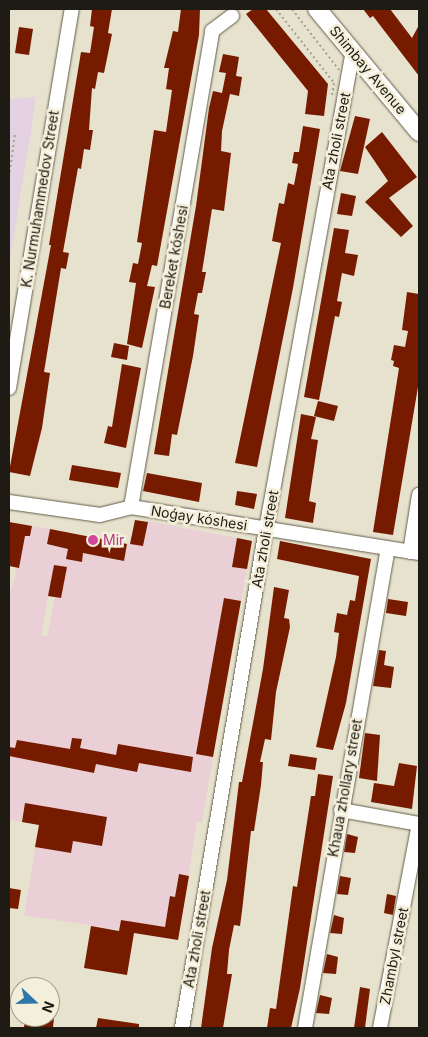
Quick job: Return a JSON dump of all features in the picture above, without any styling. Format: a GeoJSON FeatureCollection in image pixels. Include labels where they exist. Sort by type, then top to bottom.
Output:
{"type":"FeatureCollection","features":[{"type":"Feature","properties":{"kind":"main road","name":"Shimbay Avenue"},"geometry":{"type":"LineString","coordinates":[[317,9],[419,132]]}},
{"type":"Feature","properties":{"kind":"street","name":"K. Nurmuhammedov Street"},"geometry":{"type":"LineString","coordinates":[[9,388],[72,9]]}},
{"type":"Feature","properties":{"kind":"street","name":"Bereket kóshesi"},"geometry":{"type":"LineString","coordinates":[[131,507],[212,31],[232,16]]}},
{"type":"Feature","properties":{"kind":"street","name":"Ata zholi street"},"geometry":{"type":"LineString","coordinates":[[182,1028],[266,529],[353,52]]}},
{"type":"Feature","properties":{"kind":"street"},"geometry":{"type":"LineString","coordinates":[[414,553],[419,495]]}},
{"type":"Feature","properties":{"kind":"street","name":"Noǵay kóshesi"},"geometry":{"type":"LineString","coordinates":[[9,502],[100,515],[131,507],[414,553]]}},
{"type":"Feature","properties":{"kind":"street","name":"Khaua zhollary street"},"geometry":{"type":"LineString","coordinates":[[304,1028],[388,549]]}},
{"type":"Feature","properties":{"kind":"street"},"geometry":{"type":"LineString","coordinates":[[341,810],[419,824]]}},
{"type":"Feature","properties":{"kind":"street","name":"Zhambyl street"},"geometry":{"type":"LineString","coordinates":[[380,1028],[419,824]]}},
{"type":"Feature","properties":{"kind":"path"},"geometry":{"type":"LineString","coordinates":[[276,9],[334,83],[332,102]]}},
{"type":"Feature","properties":{"kind":"path"},"geometry":{"type":"LineString","coordinates":[[292,9],[347,82]]}},
{"type":"Feature","properties":{"kind":"path"},"geometry":{"type":"LineString","coordinates":[[9,176],[15,133]]}},
{"type":"Feature","properties":{"kind":"shaded area"},"geometry":{"type":"Polygon","coordinates":[[[36,97],[31,131],[9,265],[9,99],[36,97]]]}},
{"type":"Feature","properties":{"kind":"shaded area"},"geometry":{"type":"Polygon","coordinates":[[[148,521],[237,538],[232,566],[247,569],[241,601],[224,598],[196,754],[213,757],[202,822],[197,822],[185,898],[170,896],[163,937],[24,915],[39,825],[104,836],[107,817],[25,804],[22,822],[9,820],[9,756],[13,757],[15,748],[9,747],[9,599],[25,536],[30,536],[32,526],[50,529],[47,544],[68,549],[82,561],[83,553],[123,561],[127,543],[143,546],[148,521]],[[54,565],[41,635],[47,637],[61,567],[54,565]],[[57,758],[56,766],[94,773],[96,765],[57,758]]]}},
{"type":"Feature","properties":{"kind":"building"},"geometry":{"type":"Polygon","coordinates":[[[92,9],[112,9],[108,33],[112,34],[104,73],[98,72],[95,89],[92,88],[89,130],[93,130],[90,150],[84,149],[81,169],[78,168],[63,252],[69,253],[66,269],[61,268],[44,372],[50,373],[42,428],[30,476],[9,472],[51,245],[49,245],[81,52],[90,53],[94,27],[90,26],[92,9]]]}},
{"type":"Feature","properties":{"kind":"building"},"geometry":{"type":"Polygon","coordinates":[[[181,9],[200,9],[199,35],[157,266],[152,265],[147,286],[155,287],[142,348],[127,344],[136,283],[129,282],[133,263],[138,264],[142,243],[137,242],[154,130],[166,132],[172,90],[166,89],[169,68],[164,68],[173,31],[178,32],[181,9]]]}},
{"type":"Feature","properties":{"kind":"building"},"geometry":{"type":"Polygon","coordinates":[[[253,9],[266,9],[328,84],[324,116],[305,114],[308,91],[246,14],[253,9]]]}},
{"type":"Feature","properties":{"kind":"building"},"geometry":{"type":"Polygon","coordinates":[[[363,9],[390,9],[412,38],[419,25],[419,76],[373,16],[370,18],[363,9]]]}},
{"type":"Feature","properties":{"kind":"building"},"geometry":{"type":"Polygon","coordinates":[[[19,27],[33,29],[29,55],[15,53],[19,27]]]}},
{"type":"Feature","properties":{"kind":"building"},"geometry":{"type":"Polygon","coordinates":[[[223,54],[239,57],[236,76],[242,77],[239,96],[230,94],[222,131],[221,151],[231,153],[224,211],[212,209],[202,272],[206,272],[202,293],[198,293],[194,314],[199,315],[193,356],[177,435],[172,434],[169,456],[154,454],[196,206],[209,108],[213,91],[222,93],[226,73],[219,72],[223,54]]]}},
{"type":"Feature","properties":{"kind":"building"},"geometry":{"type":"Polygon","coordinates":[[[355,116],[370,119],[358,174],[340,171],[355,116]]]}},
{"type":"Feature","properties":{"kind":"building"},"geometry":{"type":"Polygon","coordinates":[[[303,126],[320,129],[293,288],[257,467],[235,463],[281,243],[272,241],[279,203],[284,204],[288,183],[294,185],[298,164],[292,163],[294,152],[299,152],[303,126]]]}},
{"type":"Feature","properties":{"kind":"building"},"geometry":{"type":"Polygon","coordinates":[[[382,132],[417,177],[389,198],[413,226],[401,237],[365,202],[388,181],[365,147],[382,132]]]}},
{"type":"Feature","properties":{"kind":"building"},"geometry":{"type":"Polygon","coordinates":[[[341,193],[356,196],[352,216],[337,214],[341,193]]]}},
{"type":"Feature","properties":{"kind":"building"},"geometry":{"type":"Polygon","coordinates":[[[334,228],[349,230],[345,253],[358,255],[354,276],[342,273],[337,301],[342,302],[339,317],[335,316],[319,400],[304,397],[334,228]]]}},
{"type":"Feature","properties":{"kind":"building"},"geometry":{"type":"Polygon","coordinates":[[[407,292],[419,294],[419,381],[393,535],[373,532],[399,368],[393,366],[394,361],[391,360],[394,345],[405,347],[408,331],[402,330],[407,292]]]}},
{"type":"Feature","properties":{"kind":"building"},"geometry":{"type":"Polygon","coordinates":[[[114,343],[129,346],[127,360],[111,357],[114,343]]]}},
{"type":"Feature","properties":{"kind":"building"},"geometry":{"type":"Polygon","coordinates":[[[122,364],[141,368],[126,448],[104,443],[108,426],[112,427],[122,364]]]}},
{"type":"Feature","properties":{"kind":"building"},"geometry":{"type":"Polygon","coordinates":[[[318,401],[338,406],[334,421],[314,416],[318,401]]]}},
{"type":"Feature","properties":{"kind":"building"},"geometry":{"type":"Polygon","coordinates":[[[301,414],[316,417],[311,439],[318,440],[309,501],[316,503],[313,523],[285,518],[301,414]]]}},
{"type":"Feature","properties":{"kind":"building"},"geometry":{"type":"Polygon","coordinates":[[[72,465],[121,473],[118,488],[69,480],[72,465]]]}},
{"type":"Feature","properties":{"kind":"building"},"geometry":{"type":"Polygon","coordinates":[[[147,473],[202,483],[199,502],[143,491],[147,473]]]}},
{"type":"Feature","properties":{"kind":"building"},"geometry":{"type":"Polygon","coordinates":[[[237,491],[257,494],[254,509],[235,505],[237,491]]]}},
{"type":"Feature","properties":{"kind":"building"},"geometry":{"type":"Polygon","coordinates":[[[135,520],[148,522],[143,546],[130,544],[135,520]]]}},
{"type":"Feature","properties":{"kind":"building"},"geometry":{"type":"Polygon","coordinates":[[[9,522],[32,526],[30,536],[25,536],[19,568],[9,566],[9,522]]]}},
{"type":"Feature","properties":{"kind":"building"},"geometry":{"type":"Polygon","coordinates":[[[50,529],[127,544],[124,561],[83,553],[82,562],[66,559],[68,549],[47,544],[50,529]]]}},
{"type":"Feature","properties":{"kind":"building"},"geometry":{"type":"Polygon","coordinates":[[[237,538],[252,541],[247,569],[232,567],[237,538]]]}},
{"type":"Feature","properties":{"kind":"building"},"geometry":{"type":"Polygon","coordinates":[[[280,541],[371,559],[346,703],[333,750],[316,747],[336,657],[339,633],[334,632],[337,613],[347,615],[350,600],[355,601],[359,576],[277,559],[280,541]]]}},
{"type":"Feature","properties":{"kind":"building"},"geometry":{"type":"Polygon","coordinates":[[[54,565],[67,567],[61,598],[48,596],[54,565]]]}},
{"type":"Feature","properties":{"kind":"building"},"geometry":{"type":"Polygon","coordinates":[[[274,587],[289,590],[284,618],[289,619],[290,627],[276,692],[271,740],[265,739],[260,762],[263,762],[261,785],[254,831],[251,831],[240,926],[234,925],[229,950],[227,974],[232,974],[223,1028],[201,1028],[212,948],[227,880],[239,782],[242,782],[263,669],[274,587]]]}},
{"type":"Feature","properties":{"kind":"building"},"geometry":{"type":"Polygon","coordinates":[[[224,598],[241,601],[213,757],[196,754],[224,598]]]}},
{"type":"Feature","properties":{"kind":"building"},"geometry":{"type":"Polygon","coordinates":[[[388,599],[408,602],[406,616],[386,613],[388,599]]]}},
{"type":"Feature","properties":{"kind":"building"},"geometry":{"type":"Polygon","coordinates":[[[379,650],[386,651],[384,665],[394,667],[391,688],[373,686],[379,650]]]}},
{"type":"Feature","properties":{"kind":"building"},"geometry":{"type":"Polygon","coordinates":[[[365,733],[380,735],[377,781],[359,778],[365,733]]]}},
{"type":"Feature","properties":{"kind":"building"},"geometry":{"type":"Polygon","coordinates":[[[72,738],[82,739],[80,748],[116,755],[118,744],[193,757],[191,772],[139,763],[137,772],[96,764],[94,773],[9,756],[9,747],[15,748],[17,740],[70,749],[72,738]]]}},
{"type":"Feature","properties":{"kind":"building"},"geometry":{"type":"Polygon","coordinates":[[[290,754],[317,758],[315,770],[288,766],[290,754]]]}},
{"type":"Feature","properties":{"kind":"building"},"geometry":{"type":"Polygon","coordinates":[[[399,763],[417,766],[412,809],[371,802],[374,783],[394,786],[399,763]]]}},
{"type":"Feature","properties":{"kind":"building"},"geometry":{"type":"Polygon","coordinates":[[[318,774],[333,776],[300,988],[291,1028],[267,1028],[270,1008],[276,1009],[293,886],[297,887],[311,796],[315,796],[318,774]]]}},
{"type":"Feature","properties":{"kind":"building"},"geometry":{"type":"Polygon","coordinates":[[[25,803],[107,817],[102,846],[73,841],[71,853],[35,847],[39,825],[22,822],[25,803]]]}},
{"type":"Feature","properties":{"kind":"building"},"geometry":{"type":"Polygon","coordinates":[[[347,834],[358,837],[355,853],[344,852],[347,834]]]}},
{"type":"Feature","properties":{"kind":"building"},"geometry":{"type":"Polygon","coordinates":[[[179,874],[189,876],[178,940],[134,933],[127,975],[84,968],[91,926],[119,931],[121,920],[165,927],[170,896],[175,897],[179,874]]]}},
{"type":"Feature","properties":{"kind":"building"},"geometry":{"type":"Polygon","coordinates":[[[340,876],[351,878],[348,895],[337,894],[340,876]]]}},
{"type":"Feature","properties":{"kind":"building"},"geometry":{"type":"Polygon","coordinates":[[[9,888],[21,890],[18,909],[9,908],[9,888]]]}},
{"type":"Feature","properties":{"kind":"building"},"geometry":{"type":"Polygon","coordinates":[[[387,894],[396,896],[393,915],[384,913],[387,894]]]}},
{"type":"Feature","properties":{"kind":"building"},"geometry":{"type":"Polygon","coordinates":[[[334,915],[344,918],[342,934],[330,933],[334,915]]]}},
{"type":"Feature","properties":{"kind":"building"},"geometry":{"type":"Polygon","coordinates":[[[327,954],[338,957],[336,974],[323,973],[327,954]]]}},
{"type":"Feature","properties":{"kind":"building"},"geometry":{"type":"Polygon","coordinates":[[[360,987],[370,989],[365,1028],[354,1028],[360,987]]]}},
{"type":"Feature","properties":{"kind":"building"},"geometry":{"type":"Polygon","coordinates":[[[320,995],[332,998],[329,1014],[316,1013],[320,995]]]}},
{"type":"Feature","properties":{"kind":"building"},"geometry":{"type":"Polygon","coordinates":[[[98,1018],[139,1024],[139,1028],[96,1028],[98,1018]]]}},
{"type":"Feature","properties":{"kind":"building"},"geometry":{"type":"Polygon","coordinates":[[[24,1027],[53,1027],[53,1028],[24,1027]]]}},
{"type":"Feature","properties":{"kind":"place","name":"Mir"},"geometry":{"type":"Point","coordinates":[93,540]}}]}
